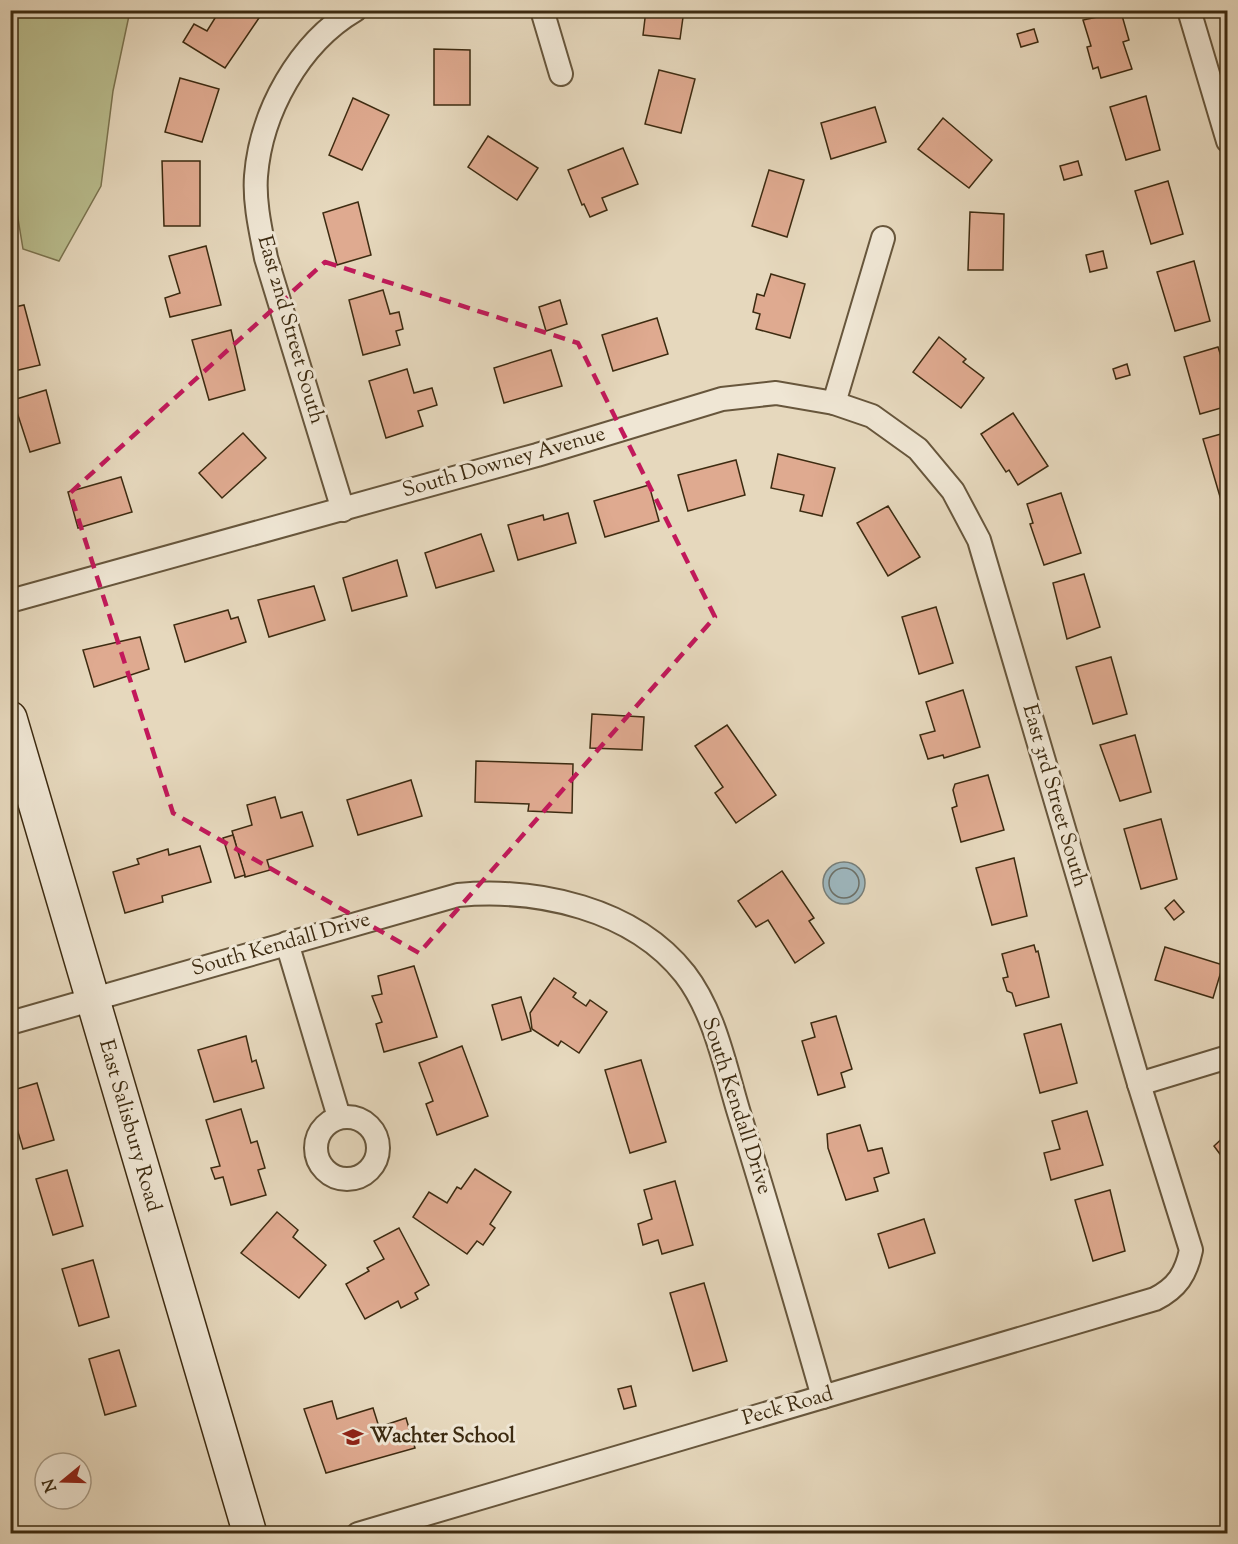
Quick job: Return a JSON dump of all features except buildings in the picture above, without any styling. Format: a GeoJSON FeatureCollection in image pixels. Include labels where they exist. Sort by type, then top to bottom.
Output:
{"type":"FeatureCollection","features":[{"type":"Feature","properties":{"kind":"street","name":"East 2nd Street South"},"geometry":{"type":"LineString","coordinates":[[343,510],[266,258],[258,217],[256,176],[262,142],[286,81],[325,32],[355,10]]}},
{"type":"Feature","properties":{"kind":"street"},"geometry":{"type":"LineString","coordinates":[[542,10],[561,74]]}},
{"type":"Feature","properties":{"kind":"street"},"geometry":{"type":"LineString","coordinates":[[1189,10],[1227,141]]}},
{"type":"Feature","properties":{"kind":"street"},"geometry":{"type":"LineString","coordinates":[[834,403],[883,238]]}},
{"type":"Feature","properties":{"kind":"street","name":"South Downey Avenue"},"geometry":{"type":"LineString","coordinates":[[10,601],[537,455],[722,399],[776,393],[834,403]]}},
{"type":"Feature","properties":{"kind":"street","name":"East 3rd Street South"},"geometry":{"type":"LineString","coordinates":[[834,403],[872,416],[918,449],[953,491],[979,540],[1139,1084],[1191,1250]]}},
{"type":"Feature","properties":{"kind":"street","name":"East Salisbury Road"},"geometry":{"type":"LineString","coordinates":[[10,718],[250,1533]]}},
{"type":"Feature","properties":{"kind":"street","name":"South Kendall Drive"},"geometry":{"type":"LineString","coordinates":[[10,1023],[458,895],[494,892],[521,894],[593,911],[632,929],[665,952],[686,975],[715,1033],[823,1397]]}},
{"type":"Feature","properties":{"kind":"street"},"geometry":{"type":"LineString","coordinates":[[287,943],[339,1117]]}},
{"type":"Feature","properties":{"kind":"street"},"geometry":{"type":"LineString","coordinates":[[1139,1084],[1227,1058]]}},
{"type":"Feature","properties":{"kind":"street","name":"Peck Road"},"geometry":{"type":"LineString","coordinates":[[358,1533],[1155,1299],[1169,1292],[1180,1281],[1187,1268],[1191,1250]]}},
{"type":"Feature","properties":{"kind":"highlighted area"},"geometry":{"type":"Polygon","coordinates":[[[325,262],[578,343],[715,617],[419,953],[173,813],[70,493],[325,262]]]}},
{"type":"Feature","properties":{"kind":"green space"},"geometry":{"type":"Polygon","coordinates":[[[10,11],[130,11],[113,91],[101,186],[59,261],[23,249],[11,176],[10,11]]]}},
{"type":"Feature","properties":{"kind":"water"},"geometry":{"type":"Polygon","coordinates":[[[844,862],[859,868],[865,883],[859,898],[844,904],[829,898],[823,883],[829,868],[844,862]]]}},
{"type":"Feature","properties":{"kind":"place","name":"Wachter School"},"geometry":{"type":"Point","coordinates":[353,1437]}}]}
